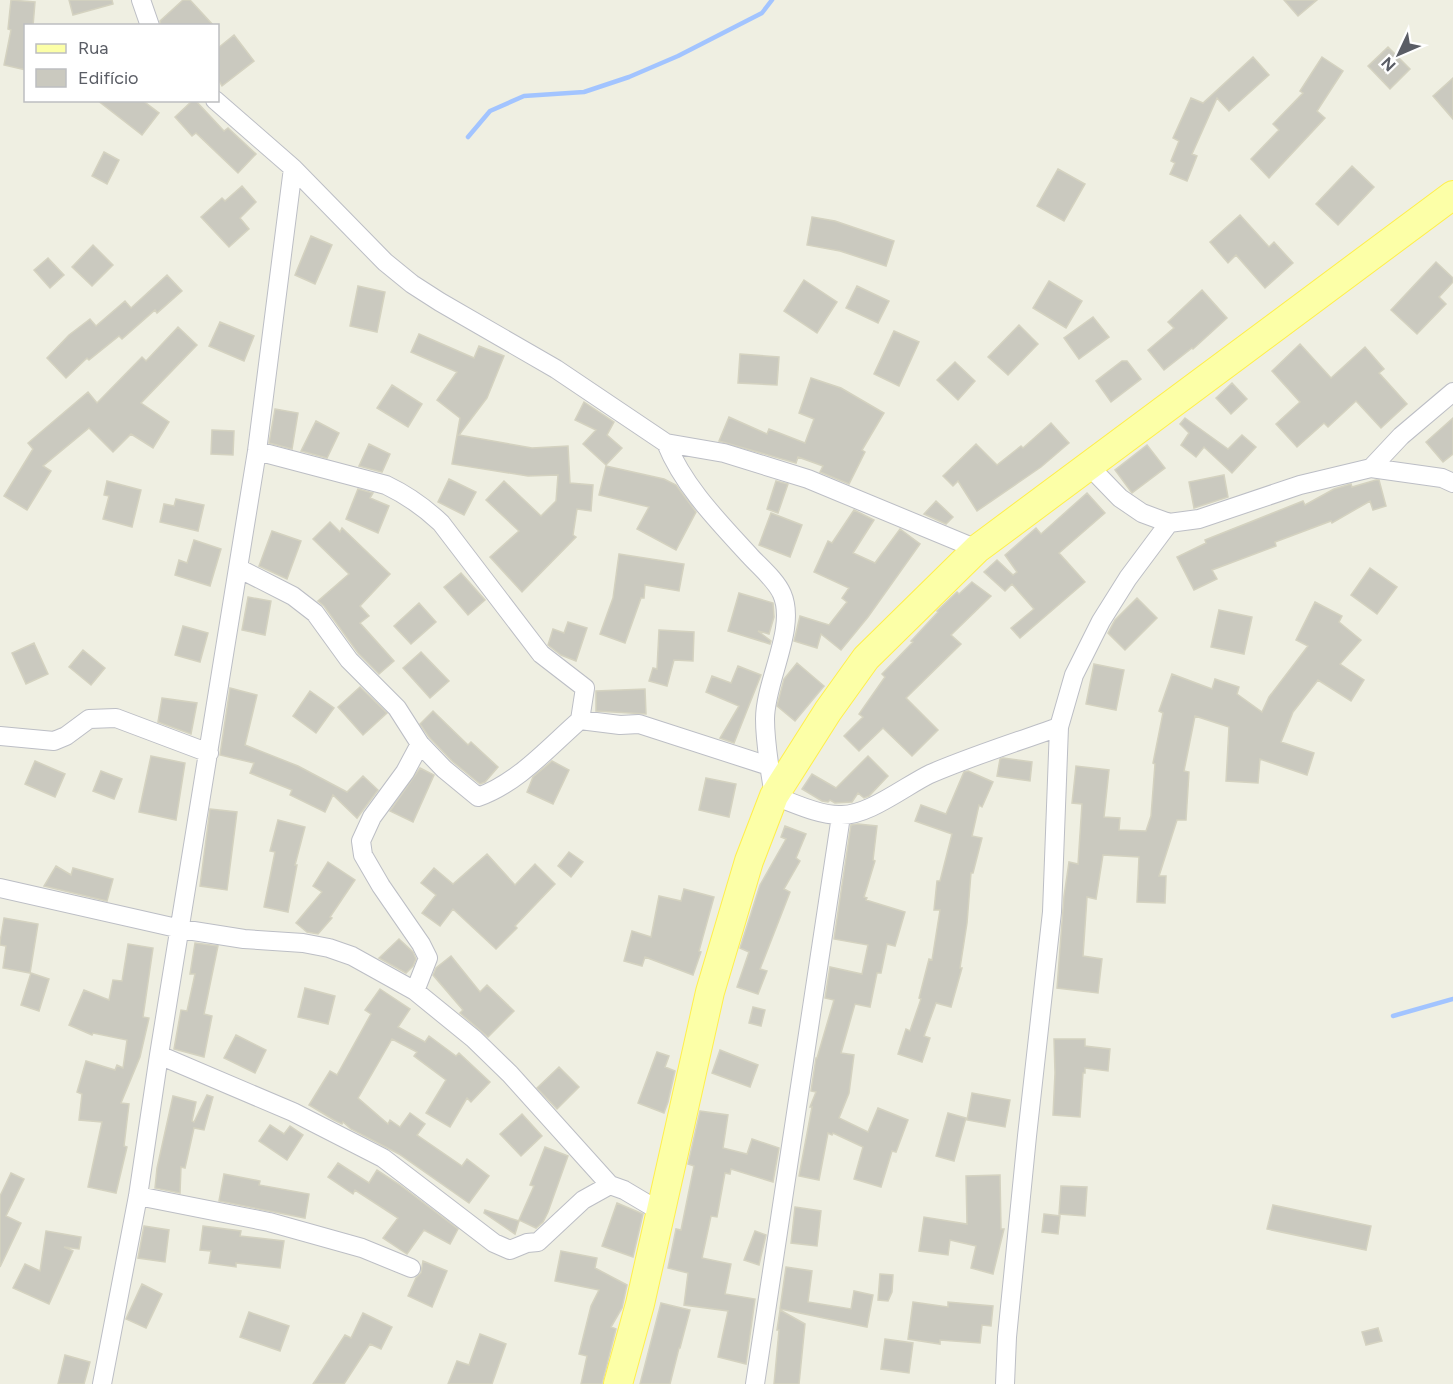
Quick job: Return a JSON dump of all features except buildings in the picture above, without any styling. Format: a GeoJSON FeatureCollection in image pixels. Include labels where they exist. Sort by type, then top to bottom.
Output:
{"type":"FeatureCollection","features":[{"type":"Feature","properties":{"kind":"main road"},"geometry":{"type":"LineString","coordinates":[[618,1384],[661,1212],[710,992],[749,861],[774,796],[828,711],[866,658],[977,549],[1453,195]]}},
{"type":"Feature","properties":{"kind":"street"},"geometry":{"type":"LineString","coordinates":[[141,0],[149,24]]}},
{"type":"Feature","properties":{"kind":"street"},"geometry":{"type":"LineString","coordinates":[[217,102],[293,168],[385,262],[412,284],[556,369],[666,443],[724,453],[808,479],[977,549]]}},
{"type":"Feature","properties":{"kind":"street"},"geometry":{"type":"LineString","coordinates":[[102,1384],[138,1197],[257,451],[293,168]]}},
{"type":"Feature","properties":{"kind":"street"},"geometry":{"type":"LineString","coordinates":[[1371,468],[1401,436],[1453,392]]}},
{"type":"Feature","properties":{"kind":"street"},"geometry":{"type":"LineString","coordinates":[[666,443],[674,463],[714,517],[782,592],[787,609],[787,623],[768,693],[765,718],[774,796],[841,816],[877,805],[928,775],[977,755],[1059,727]]}},
{"type":"Feature","properties":{"kind":"street"},"geometry":{"type":"LineString","coordinates":[[238,568],[293,596],[315,613],[349,660],[397,708],[420,744],[444,769],[478,797],[495,791],[510,781],[580,720],[585,688],[541,654],[441,523],[423,507],[404,493],[378,483],[257,451]]}},
{"type":"Feature","properties":{"kind":"street"},"geometry":{"type":"LineString","coordinates":[[1089,466],[1120,498],[1142,513],[1169,522],[1199,519],[1300,485],[1371,468],[1442,478],[1453,483]]}},
{"type":"Feature","properties":{"kind":"street"},"geometry":{"type":"LineString","coordinates":[[1005,1384],[1007,1337],[1023,1171],[1052,912],[1059,727],[1074,675],[1101,621],[1128,578],[1169,522]]}},
{"type":"Feature","properties":{"kind":"street"},"geometry":{"type":"LineString","coordinates":[[0,736],[54,741],[66,736],[89,719],[116,718],[209,753]]}},
{"type":"Feature","properties":{"kind":"street"},"geometry":{"type":"LineString","coordinates":[[580,720],[620,725],[639,724],[769,766]]}},
{"type":"Feature","properties":{"kind":"street"},"geometry":{"type":"LineString","coordinates":[[415,992],[428,958],[363,855],[361,842],[372,817],[405,772],[420,744]]}},
{"type":"Feature","properties":{"kind":"street"},"geometry":{"type":"LineString","coordinates":[[755,1384],[841,816]]}},
{"type":"Feature","properties":{"kind":"street"},"geometry":{"type":"LineString","coordinates":[[0,888],[181,929],[244,939],[303,943],[329,948],[352,956],[415,992],[474,1039],[510,1074],[610,1185],[624,1190],[661,1212]]}},
{"type":"Feature","properties":{"kind":"street"},"geometry":{"type":"LineString","coordinates":[[159,1055],[293,1112],[383,1158],[494,1244],[510,1250],[527,1243],[538,1242],[584,1200],[610,1185]]}},
{"type":"Feature","properties":{"kind":"street"},"geometry":{"type":"LineString","coordinates":[[138,1197],[279,1224],[362,1248],[411,1268]]}},
{"type":"Feature","properties":{"kind":"waterway"},"geometry":{"type":"LineString","coordinates":[[468,137],[490,111],[524,96],[584,92],[629,77],[678,56],[762,13],[772,0]]}},
{"type":"Feature","properties":{"kind":"waterway"},"geometry":{"type":"LineString","coordinates":[[1393,1016],[1453,999]]}}]}
